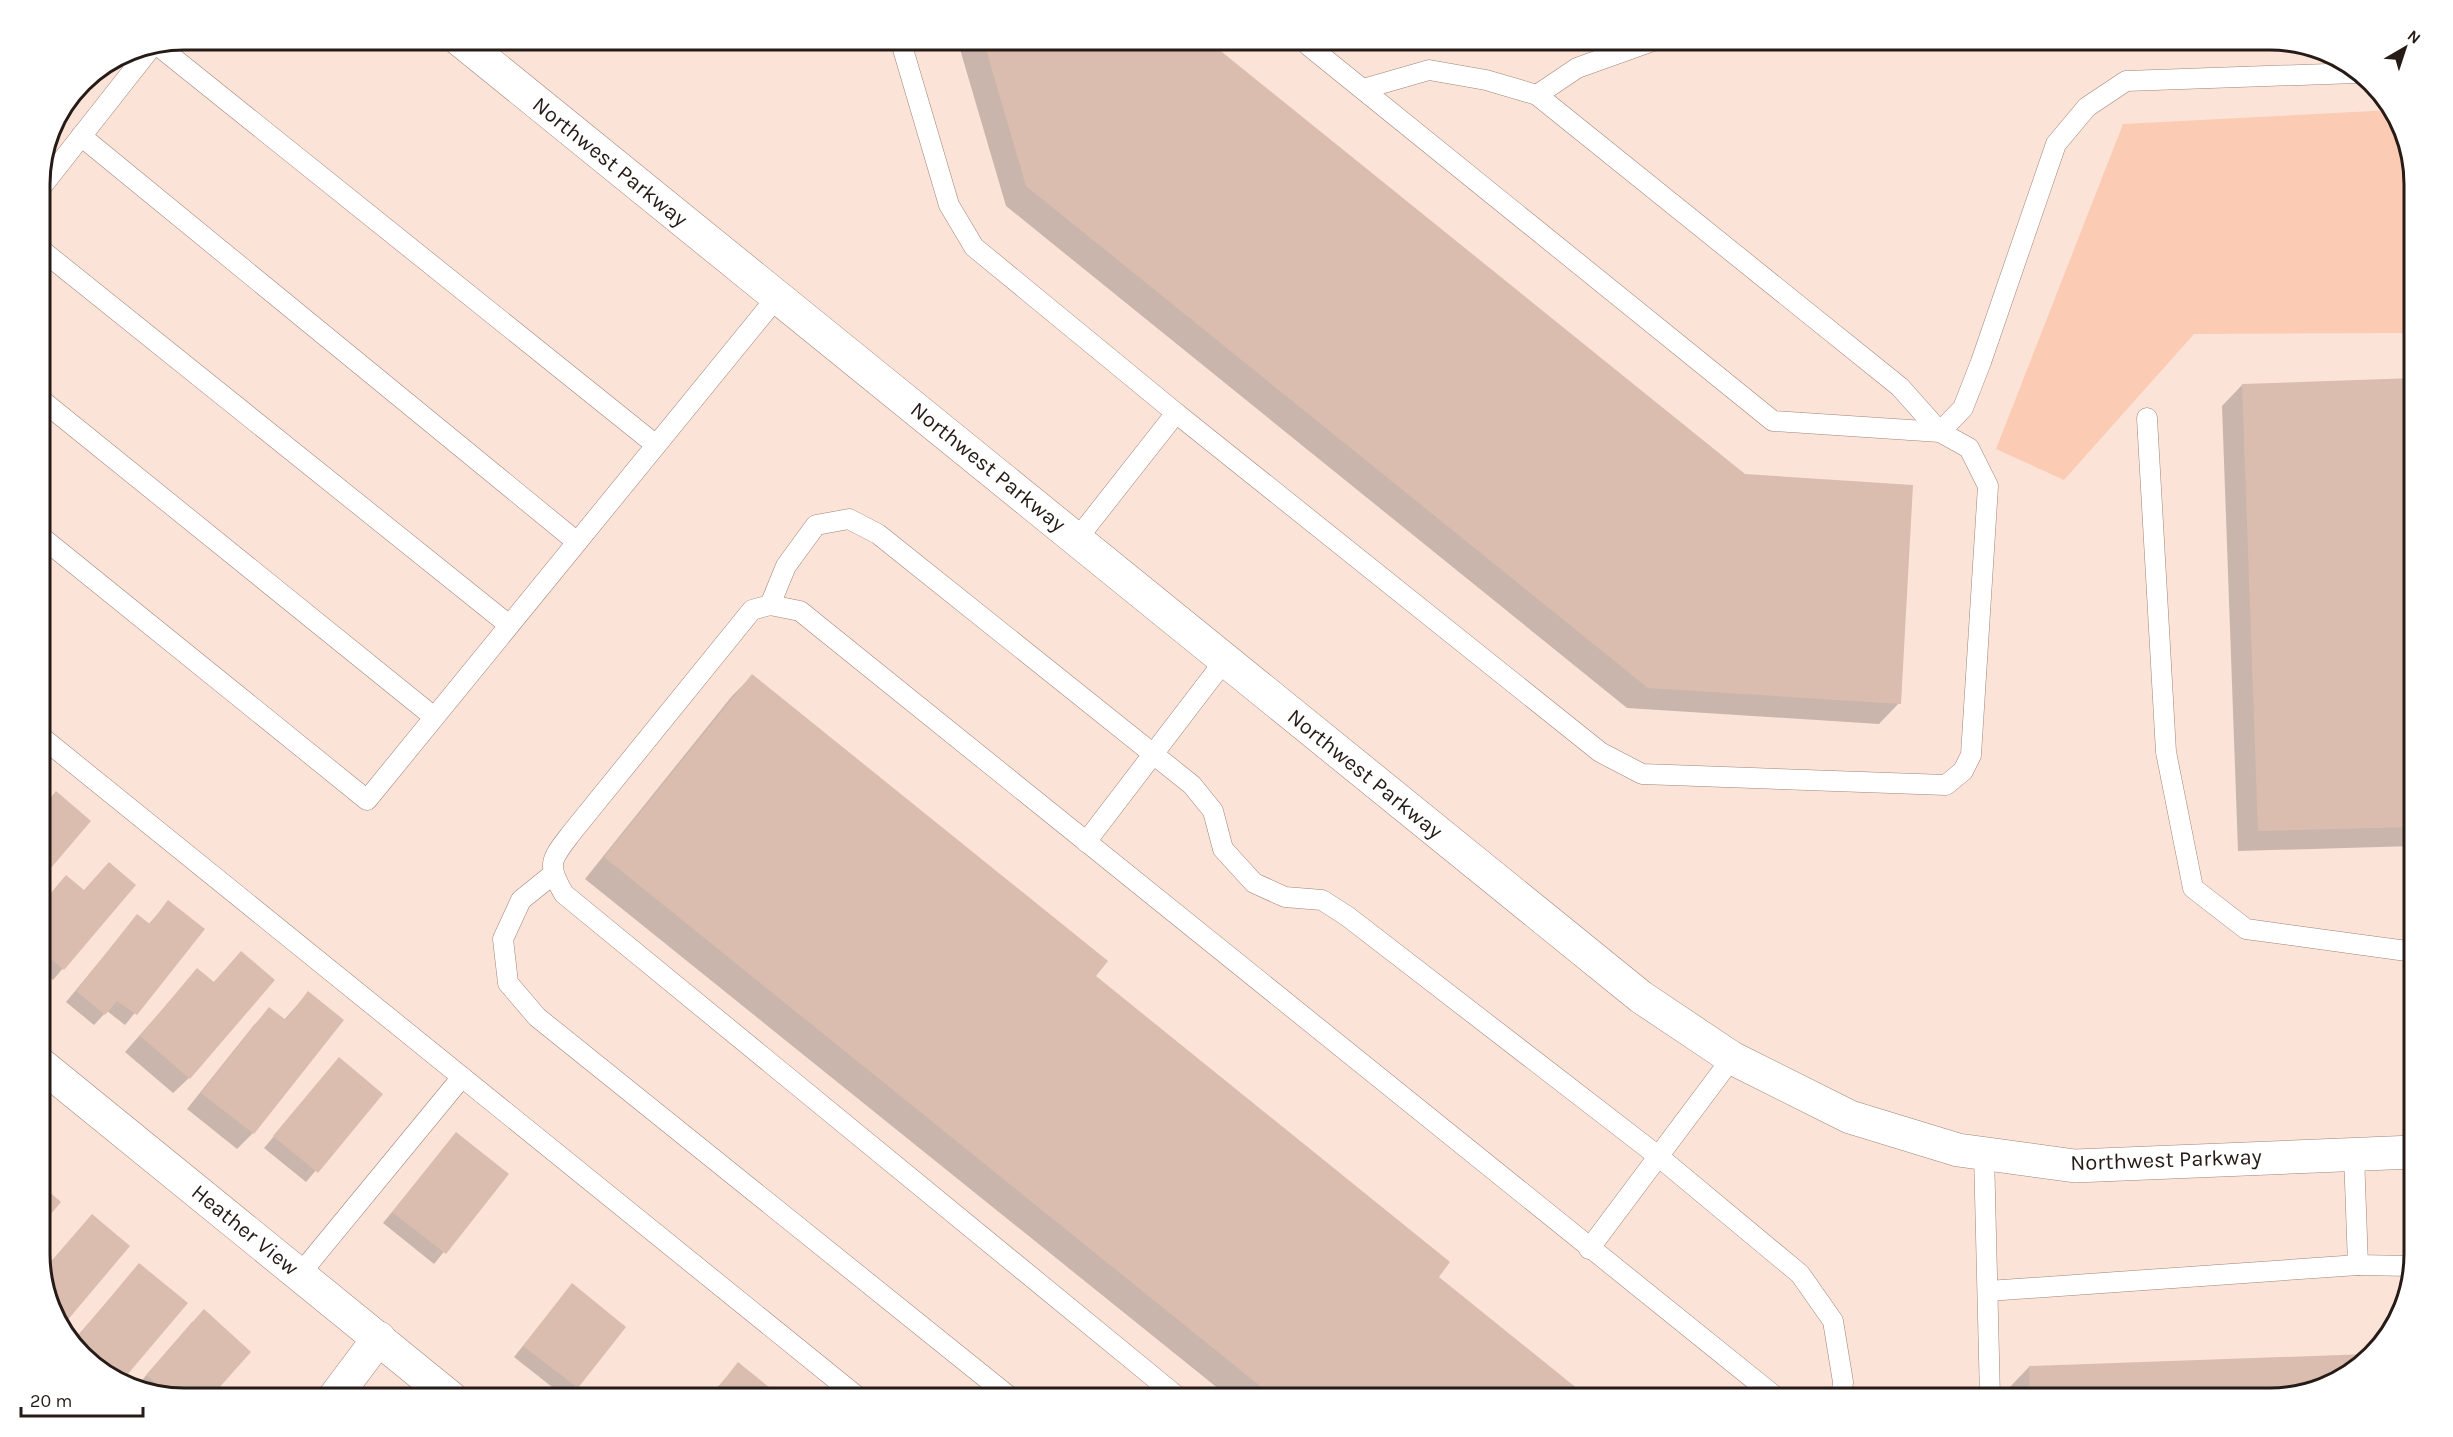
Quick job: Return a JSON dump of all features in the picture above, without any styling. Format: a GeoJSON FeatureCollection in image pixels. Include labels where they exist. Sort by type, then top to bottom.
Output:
{"type":"FeatureCollection","features":[{"type":"Feature","properties":{"kind":"street","name":"Northwest Parkway"},"geometry":{"type":"LineString","coordinates":[[473,50],[1641,997],[1732,1058],[1850,1117],[1958,1149],[2075,1166],[2404,1152]]}},
{"type":"Feature","properties":{"kind":"street","name":"Heather View"},"geometry":{"type":"LineString","coordinates":[[50,1072],[439,1388]]}},
{"type":"Feature","properties":{"kind":"street"},"geometry":{"type":"LineString","coordinates":[[340,1388],[378,1338]]}},
{"type":"Feature","properties":{"kind":"lane"},"geometry":{"type":"LineString","coordinates":[[903,50],[950,205],[974,247],[1600,752],[1642,774],[1946,785],[1964,771],[1971,755],[1988,486],[1969,448],[1940,432],[1900,387],[1537,95],[1486,80],[1429,70],[1363,89]]}},
{"type":"Feature","properties":{"kind":"lane"},"geometry":{"type":"LineString","coordinates":[[1315,50],[1773,420],[1940,432]]}},
{"type":"Feature","properties":{"kind":"lane"},"geometry":{"type":"LineString","coordinates":[[1537,95],[1577,68],[1627,50]]}},
{"type":"Feature","properties":{"kind":"lane"},"geometry":{"type":"LineString","coordinates":[[163,51],[656,445]]}},
{"type":"Feature","properties":{"kind":"lane"},"geometry":{"type":"LineString","coordinates":[[50,176],[147,55]]}},
{"type":"Feature","properties":{"kind":"lane"},"geometry":{"type":"LineString","coordinates":[[1940,432],[1963,408],[1967,399],[2056,144],[2086,107],[2126,81],[2346,73]]}},
{"type":"Feature","properties":{"kind":"lane"},"geometry":{"type":"LineString","coordinates":[[81,136],[577,542]]}},
{"type":"Feature","properties":{"kind":"lane"},"geometry":{"type":"LineString","coordinates":[[50,257],[509,625]]}},
{"type":"Feature","properties":{"kind":"lane"},"geometry":{"type":"LineString","coordinates":[[50,544],[367,800],[777,297]]}},
{"type":"Feature","properties":{"kind":"lane"},"geometry":{"type":"LineString","coordinates":[[50,407],[434,717]]}},
{"type":"Feature","properties":{"kind":"lane"},"geometry":{"type":"LineString","coordinates":[[1077,539],[1176,412]]}},
{"type":"Feature","properties":{"kind":"lane"},"geometry":{"type":"LineString","coordinates":[[2147,418],[2166,752],[2193,888],[2246,928],[2404,951]]}},
{"type":"Feature","properties":{"kind":"lane"},"geometry":{"type":"LineString","coordinates":[[770,605],[786,566],[816,525],[849,519],[878,534],[1192,785],[1213,812],[1223,849],[1254,883],[1285,897],[1323,900],[1347,916],[1658,1156],[1800,1274],[1833,1321],[1842,1388]]}},
{"type":"Feature","properties":{"kind":"lane"},"geometry":{"type":"LineString","coordinates":[[1167,1388],[564,894],[552,874],[554,857],[752,610],[770,605],[800,611],[1764,1388]]}},
{"type":"Feature","properties":{"kind":"lane"},"geometry":{"type":"LineString","coordinates":[[1086,843],[1225,660]]}},
{"type":"Feature","properties":{"kind":"lane"},"geometry":{"type":"LineString","coordinates":[[50,744],[847,1388]]}},
{"type":"Feature","properties":{"kind":"lane"},"geometry":{"type":"LineString","coordinates":[[552,874],[521,900],[503,939],[508,983],[537,1017],[999,1388]]}},
{"type":"Feature","properties":{"kind":"lane"},"geometry":{"type":"LineString","coordinates":[[1589,1249],[1732,1058]]}},
{"type":"Feature","properties":{"kind":"lane"},"geometry":{"type":"LineString","coordinates":[[300,1274],[462,1077]]}},
{"type":"Feature","properties":{"kind":"lane"},"geometry":{"type":"LineString","coordinates":[[1984,1153],[1990,1388]]}},
{"type":"Feature","properties":{"kind":"lane"},"geometry":{"type":"LineString","coordinates":[[2354,1154],[2358,1265]]}},
{"type":"Feature","properties":{"kind":"lane"},"geometry":{"type":"LineString","coordinates":[[1988,1291],[2358,1265],[2403,1266]]}},
{"type":"Feature","properties":{"kind":"shaded area"},"geometry":{"type":"Polygon","coordinates":[[[2382,111],[2396,140],[2403,175],[2403,333],[2194,334],[2064,480],[1996,449],[2123,124],[2382,111]]]}},
{"type":"Feature","properties":{"kind":"building"},"geometry":{"type":"Polygon","coordinates":[[[986,50],[1219,50],[1745,474],[1913,485],[1901,704],[1648,688],[1026,186],[986,50]]]}},
{"type":"Feature","properties":{"kind":"building"},"geometry":{"type":"Polygon","coordinates":[[[2403,378],[2404,827],[2258,831],[2242,384],[2403,378]]]}},
{"type":"Feature","properties":{"kind":"building"},"geometry":{"type":"Polygon","coordinates":[[[752,674],[1108,961],[1096,976],[1450,1262],[1439,1277],[1577,1388],[1263,1388],[604,857],[752,674]]]}},
{"type":"Feature","properties":{"kind":"building"},"geometry":{"type":"Polygon","coordinates":[[[56,791],[91,821],[50,869],[50,798],[56,791]]]}},
{"type":"Feature","properties":{"kind":"building"},"geometry":{"type":"Polygon","coordinates":[[[109,862],[136,885],[64,970],[50,958],[50,894],[66,875],[84,890],[109,862]]]}},
{"type":"Feature","properties":{"kind":"building"},"geometry":{"type":"Polygon","coordinates":[[[168,900],[205,929],[137,1015],[117,1001],[105,1015],[76,991],[137,914],[150,924],[168,900]]]}},
{"type":"Feature","properties":{"kind":"building"},"geometry":{"type":"Polygon","coordinates":[[[241,951],[275,980],[190,1079],[140,1036],[197,968],[214,982],[241,951]]]}},
{"type":"Feature","properties":{"kind":"building"},"geometry":{"type":"Polygon","coordinates":[[[308,991],[344,1020],[254,1134],[201,1093],[269,1007],[286,1020],[308,991]]]}},
{"type":"Feature","properties":{"kind":"building"},"geometry":{"type":"Polygon","coordinates":[[[339,1057],[383,1094],[318,1173],[273,1136],[339,1057]]]}},
{"type":"Feature","properties":{"kind":"building"},"geometry":{"type":"Polygon","coordinates":[[[456,1132],[509,1174],[446,1254],[392,1212],[456,1132]]]}},
{"type":"Feature","properties":{"kind":"building"},"geometry":{"type":"Polygon","coordinates":[[[50,1192],[61,1202],[50,1215],[50,1192]]]}},
{"type":"Feature","properties":{"kind":"building"},"geometry":{"type":"Polygon","coordinates":[[[92,1214],[130,1246],[67,1321],[52,1280],[50,1263],[92,1214]]]}},
{"type":"Feature","properties":{"kind":"building"},"geometry":{"type":"Polygon","coordinates":[[[139,1263],[188,1303],[127,1375],[102,1360],[78,1336],[139,1263]]]}},
{"type":"Feature","properties":{"kind":"building"},"geometry":{"type":"Polygon","coordinates":[[[572,1283],[626,1327],[578,1388],[523,1346],[572,1283]]]}},
{"type":"Feature","properties":{"kind":"building"},"geometry":{"type":"Polygon","coordinates":[[[204,1309],[251,1352],[219,1388],[183,1388],[157,1384],[146,1375],[204,1309]]]}},
{"type":"Feature","properties":{"kind":"building"},"geometry":{"type":"Polygon","coordinates":[[[2357,1354],[2337,1370],[2321,1377],[2304,1383],[2270,1388],[2030,1388],[2029,1366],[2357,1354]]]}},
{"type":"Feature","properties":{"kind":"building"},"geometry":{"type":"Polygon","coordinates":[[[738,1362],[770,1388],[718,1388],[738,1362]]]}}]}
